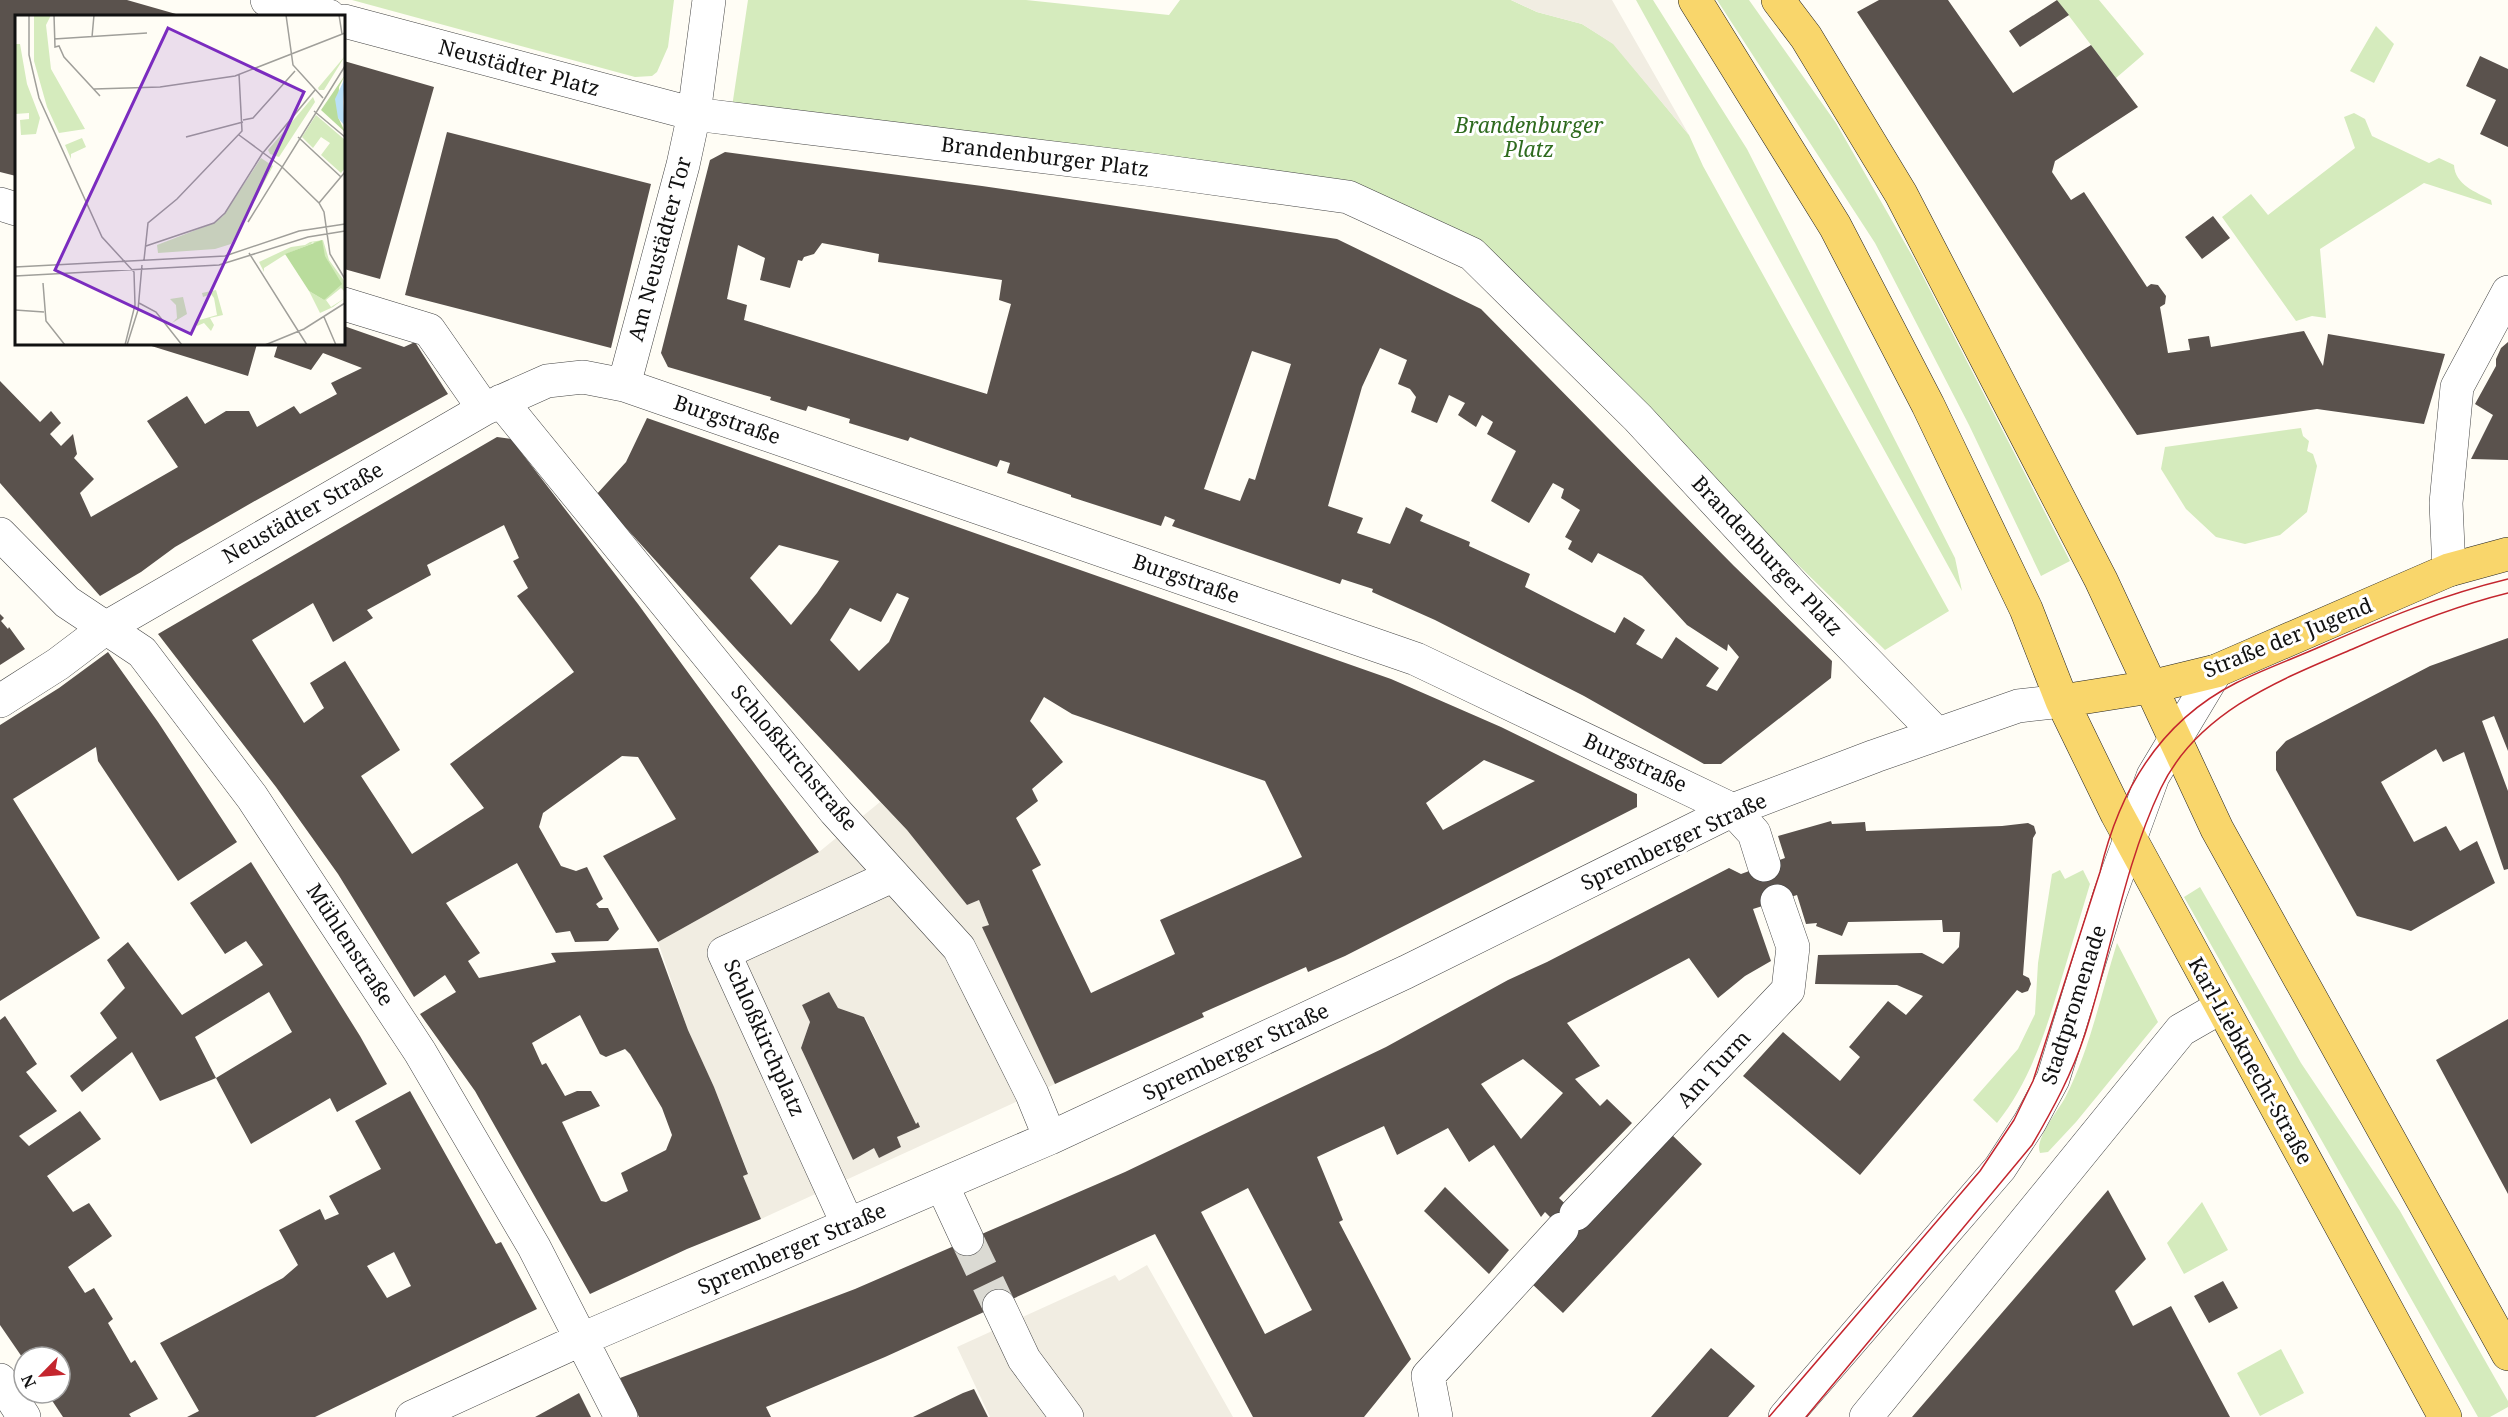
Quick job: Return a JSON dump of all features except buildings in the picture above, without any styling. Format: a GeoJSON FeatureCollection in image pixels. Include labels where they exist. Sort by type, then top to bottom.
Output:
{"type":"FeatureCollection","features":[{"type":"Feature","properties":{"kind":"main road"},"geometry":{"type":"LineString","coordinates":[[1695,0],[1835,226],[1928,405],[2025,609],[2062,701]]}},
{"type":"Feature","properties":{"kind":"main road"},"geometry":{"type":"LineString","coordinates":[[1778,0],[1806,38],[1901,194],[2101,580],[2217,829],[2508,1354]]}},
{"type":"Feature","properties":{"kind":"main road","name":"Straße der Jugend"},"geometry":{"type":"LineString","coordinates":[[2062,701],[2150,687],[2216,671],[2449,570],[2508,554]]}},
{"type":"Feature","properties":{"kind":"main road","name":"Karl-Liebknecht-Straße"},"geometry":{"type":"LineString","coordinates":[[2062,701],[2130,838],[2445,1417]]}},
{"type":"Feature","properties":{"kind":"street"},"geometry":{"type":"LineString","coordinates":[[267,0],[324,15]]}},
{"type":"Feature","properties":{"kind":"street","name":"Am Neustädter Tor"},"geometry":{"type":"LineString","coordinates":[[624,385],[683,165],[694,114],[709,0]]}},
{"type":"Feature","properties":{"kind":"street","name":"Neustädter Platz"},"geometry":{"type":"LineString","coordinates":[[345,21],[694,114]]}},
{"type":"Feature","properties":{"kind":"street","name":"Brandenburger Platz"},"geometry":{"type":"LineString","coordinates":[[694,114],[1153,170],[1348,198],[1472,254],[1638,418],[1798,591],[1937,734]]}},
{"type":"Feature","properties":{"kind":"street"},"geometry":{"type":"LineString","coordinates":[[0,204],[15,209]]}},
{"type":"Feature","properties":{"kind":"street"},"geometry":{"type":"LineString","coordinates":[[2449,570],[2446,503],[2457,387],[2508,292]]}},
{"type":"Feature","properties":{"kind":"street"},"geometry":{"type":"LineString","coordinates":[[345,304],[429,330],[493,405]]}},
{"type":"Feature","properties":{"kind":"street","name":"Neustädter Straße"},"geometry":{"type":"LineString","coordinates":[[0,701],[58,664],[107,627],[493,405],[547,381],[583,377],[624,385]]}},
{"type":"Feature","properties":{"kind":"street","name":"Burgstraße"},"geometry":{"type":"LineString","coordinates":[[624,385],[1416,659],[1733,810]]}},
{"type":"Feature","properties":{"kind":"street","name":"Schloßkirchstraße"},"geometry":{"type":"LineString","coordinates":[[493,405],[835,811],[959,948],[1032,1094],[1050,1138]]}},
{"type":"Feature","properties":{"kind":"street","name":"Mühlenstraße"},"geometry":{"type":"LineString","coordinates":[[0,534],[67,602],[142,652],[252,796],[420,1052],[534,1247],[621,1417]]}},
{"type":"Feature","properties":{"kind":"street","name":"Stadtpromenade"},"geometry":{"type":"LineString","coordinates":[[1785,1417],[2000,1168],[2030,1122],[2053,1079],[2110,894],[2153,776],[2216,671]]}},
{"type":"Feature","properties":{"kind":"street","name":"Spremberger Straße"},"geometry":{"type":"LineString","coordinates":[[412,1417],[582,1339],[1050,1138],[1406,972],[1733,810],[2018,706],[2062,701]]}},
{"type":"Feature","properties":{"kind":"street"},"geometry":{"type":"LineString","coordinates":[[1733,810],[1754,833],[1764,865]]}},
{"type":"Feature","properties":{"kind":"street","name":"Schloßkirchplatz"},"geometry":{"type":"LineString","coordinates":[[848,1225],[724,953],[892,876]]}},
{"type":"Feature","properties":{"kind":"street","name":"Am Turm"},"geometry":{"type":"LineString","coordinates":[[1436,1417],[1428,1376],[1569,1222],[1788,990],[1793,946],[1777,901]]}},
{"type":"Feature","properties":{"kind":"street"},"geometry":{"type":"LineString","coordinates":[[1866,1417],[2181,1030],[2221,1007]]}},
{"type":"Feature","properties":{"kind":"street"},"geometry":{"type":"LineString","coordinates":[[942,1185],[967,1239]]}},
{"type":"Feature","properties":{"kind":"street"},"geometry":{"type":"LineString","coordinates":[[999,1306],[1024,1359],[1067,1417]]}},
{"type":"Feature","properties":{"kind":"street"},"geometry":{"type":"LineString","coordinates":[[0,1380],[24,1417]]}},
{"type":"Feature","properties":{"kind":"green space"},"geometry":{"type":"Polygon","coordinates":[[[352,0],[674,0],[668,47],[657,72],[652,76],[635,77],[352,0]]]}},
{"type":"Feature","properties":{"kind":"green space","name":"Brandenburger Platz"},"geometry":{"type":"Polygon","coordinates":[[[748,0],[1026,0],[1169,15],[1180,0],[1511,0],[1537,12],[1582,24],[1614,44],[1689,135],[1703,166],[1949,611],[1885,650],[1474,248],[1377,201],[732,107],[748,0]]]}},
{"type":"Feature","properties":{"kind":"green space"},"geometry":{"type":"Polygon","coordinates":[[[1636,0],[1653,0],[1747,149],[1955,558],[1962,591],[1636,0]]]}},
{"type":"Feature","properties":{"kind":"green space"},"geometry":{"type":"Polygon","coordinates":[[[1717,0],[1749,0],[1836,123],[1914,259],[2070,561],[2041,576],[1969,425],[1875,243],[1717,0]]]}},
{"type":"Feature","properties":{"kind":"green space"},"geometry":{"type":"Polygon","coordinates":[[[2057,0],[2099,0],[2144,54],[2116,78],[2057,0]]]}},
{"type":"Feature","properties":{"kind":"green space"},"geometry":{"type":"Polygon","coordinates":[[[2376,26],[2394,44],[2374,83],[2350,71],[2376,26]]]}},
{"type":"Feature","properties":{"kind":"green space"},"geometry":{"type":"Polygon","coordinates":[[[2354,113],[2365,119],[2372,136],[2429,163],[2439,158],[2454,165],[2455,172],[2462,183],[2491,200],[2492,205],[2424,183],[2320,249],[2326,318],[2312,316],[2296,321],[2222,217],[2251,194],[2268,215],[2355,148],[2344,117],[2354,113]]]}},
{"type":"Feature","properties":{"kind":"green space"},"geometry":{"type":"Polygon","coordinates":[[[2301,428],[2303,436],[2309,441],[2307,451],[2313,454],[2317,466],[2307,512],[2280,535],[2245,544],[2216,537],[2186,509],[2161,469],[2165,447],[2301,428]]]}},
{"type":"Feature","properties":{"kind":"green space"},"geometry":{"type":"Polygon","coordinates":[[[2060,870],[2065,879],[2083,870],[2090,884],[2039,1047],[2021,1086],[1997,1123],[1973,1100],[2018,1049],[2035,1014],[2038,963],[2052,874],[2060,870]]]}},
{"type":"Feature","properties":{"kind":"green space"},"geometry":{"type":"Polygon","coordinates":[[[2200,887],[2301,1063],[2400,1211],[2508,1401],[2508,1407],[2490,1417],[2478,1417],[2184,897],[2200,887]]]}},
{"type":"Feature","properties":{"kind":"green space"},"geometry":{"type":"Polygon","coordinates":[[[2117,943],[2158,1022],[2076,1122],[2048,1152],[2040,1153],[2039,1147],[2044,1133],[2066,1096],[2082,1059],[2117,943]]]}},
{"type":"Feature","properties":{"kind":"green space"},"geometry":{"type":"Polygon","coordinates":[[[2202,1202],[2228,1250],[2184,1274],[2167,1243],[2202,1202]]]}},
{"type":"Feature","properties":{"kind":"green space"},"geometry":{"type":"Polygon","coordinates":[[[2281,1349],[2304,1393],[2260,1416],[2237,1373],[2281,1349]]]}},
{"type":"Feature","properties":{"kind":"shaded area"},"geometry":{"type":"Polygon","coordinates":[[[1511,0],[1612,0],[1689,135],[1613,44],[1582,24],[1537,12],[1511,0]]]}},
{"type":"Feature","properties":{"kind":"shaded area"},"geometry":{"type":"Polygon","coordinates":[[[880,802],[907,830],[967,905],[979,900],[989,925],[983,928],[1055,1084],[761,1219],[743,1176],[748,1173],[714,1087],[688,1030],[658,942],[819,852],[880,802]],[[829,992],[802,1005],[810,1022],[801,1048],[853,1160],[874,1148],[879,1158],[901,1147],[897,1137],[920,1127],[918,1123],[916,1124],[865,1017],[838,1008],[829,992]]]}},
{"type":"Feature","properties":{"kind":"shaded area"},"geometry":{"type":"Polygon","coordinates":[[[1147,1265],[1233,1417],[990,1417],[957,1347],[1115,1275],[1119,1281],[1147,1265]]]}},
{"type":"Feature","properties":{"kind":"tunnel"},"geometry":{"type":"LineString","coordinates":[[967,1239],[999,1306]]}},
{"type":"Feature","properties":{"kind":"tram line"},"geometry":{"type":"LineString","coordinates":[[1769,1417],[1980,1171],[2014,1120],[2033,1081],[2118,814],[2146,762],[2164,739],[2209,699],[2236,683],[2414,608],[2508,579]]}},
{"type":"Feature","properties":{"kind":"tram line"},"geometry":{"type":"LineString","coordinates":[[1806,1417],[2032,1145],[2040,1132],[2080,1049],[2137,848],[2161,788],[2177,761],[2219,718],[2271,686],[2430,617],[2508,593]]}}]}
